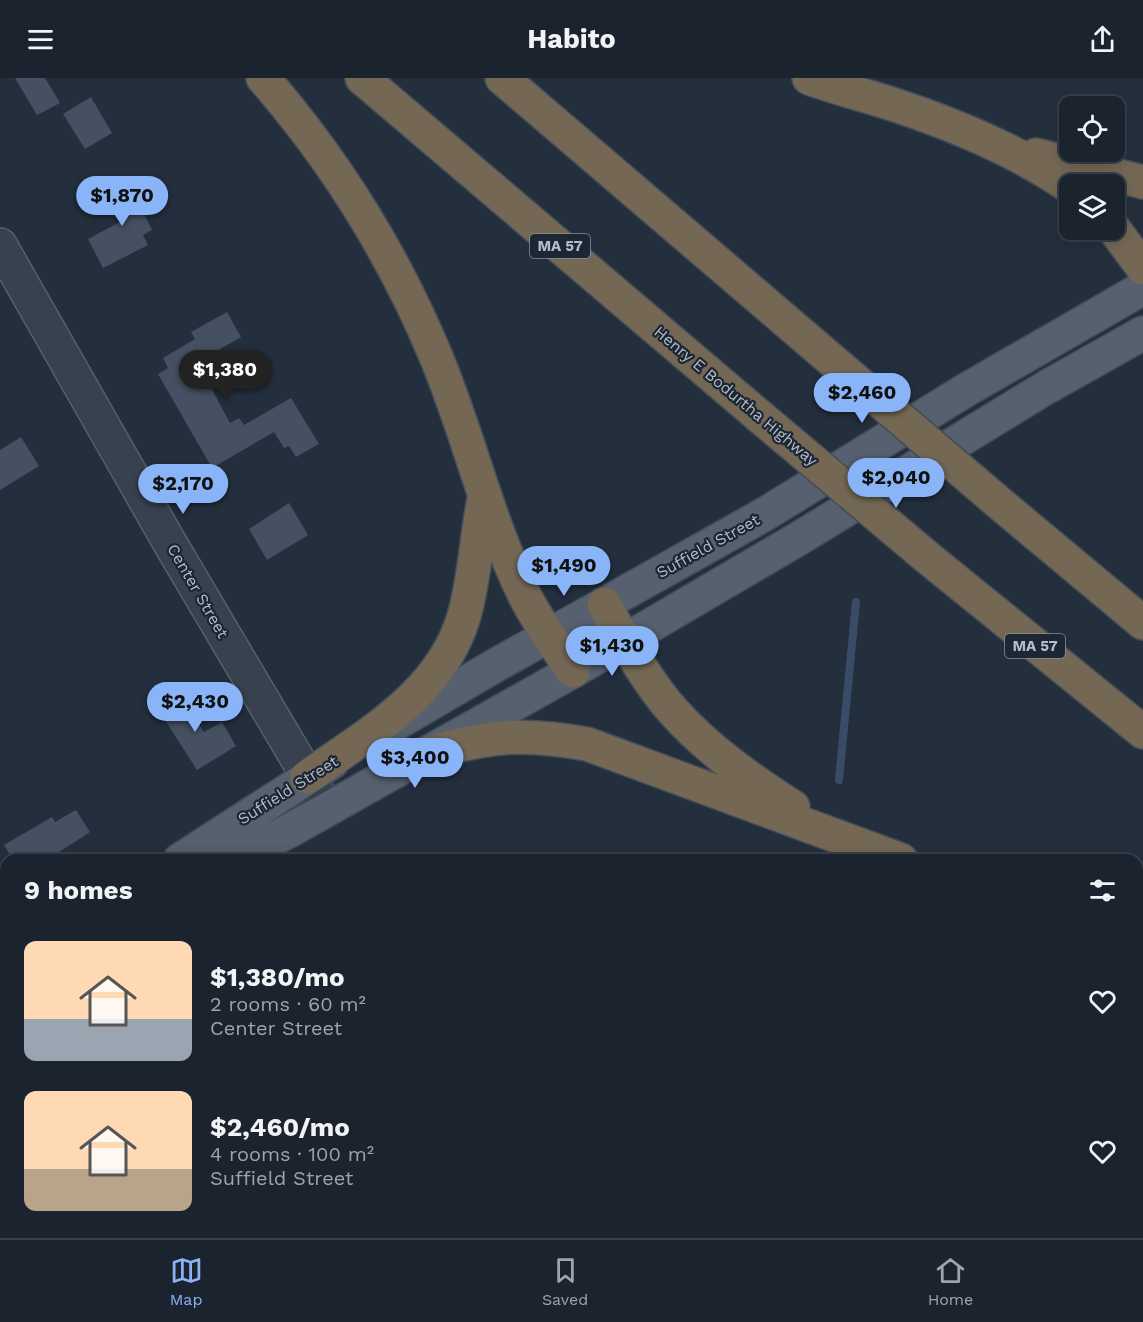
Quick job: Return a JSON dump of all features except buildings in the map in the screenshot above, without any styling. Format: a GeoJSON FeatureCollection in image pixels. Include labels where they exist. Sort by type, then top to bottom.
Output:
{"type":"FeatureCollection","features":[{"type":"Feature","properties":{"kind":"highway"},"geometry":{"type":"LineString","coordinates":[[263,78],[338,173],[390,256],[438,361],[461,423],[484,499],[524,596],[573,671]]}},
{"type":"Feature","properties":{"kind":"highway","name":"Henry E Bodurtha Highway"},"geometry":{"type":"LineString","coordinates":[[362,78],[928,558],[1143,732]]}},
{"type":"Feature","properties":{"kind":"highway"},"geometry":{"type":"LineString","coordinates":[[502,78],[1143,623]]}},
{"type":"Feature","properties":{"kind":"highway"},"geometry":{"type":"LineString","coordinates":[[809,78],[931,117],[1035,165],[1059,180]]}},
{"type":"Feature","properties":{"kind":"highway"},"geometry":{"type":"LineString","coordinates":[[988,142],[1143,182]]}},
{"type":"Feature","properties":{"kind":"highway"},"geometry":{"type":"LineString","coordinates":[[1122,240],[1143,268]]}},
{"type":"Feature","properties":{"kind":"highway"},"geometry":{"type":"LineString","coordinates":[[307,777],[398,712],[424,686],[447,654],[457,636],[468,599],[484,499]]}},
{"type":"Feature","properties":{"kind":"highway"},"geometry":{"type":"LineString","coordinates":[[604,604],[655,688],[690,729],[759,785],[843,838]]}},
{"type":"Feature","properties":{"kind":"highway"},"geometry":{"type":"LineString","coordinates":[[424,754],[465,742],[502,737],[536,737],[587,744],[885,854]]}},
{"type":"Feature","properties":{"kind":"main road","name":"Suffield Street"},"geometry":{"type":"LineString","coordinates":[[189,854],[307,777],[549,635],[765,514],[966,390],[1143,288]]}},
{"type":"Feature","properties":{"kind":"main road","name":"Suffield Street"},"geometry":{"type":"LineString","coordinates":[[244,854],[289,831],[573,671],[798,539],[1047,387],[1143,333]]}},
{"type":"Feature","properties":{"kind":"street","name":"Center Street"},"geometry":{"type":"LineString","coordinates":[[0,245],[165,535],[327,809]]}},
{"type":"Feature","properties":{"kind":"waterway"},"geometry":{"type":"LineString","coordinates":[[839,780],[856,602]]}}]}
